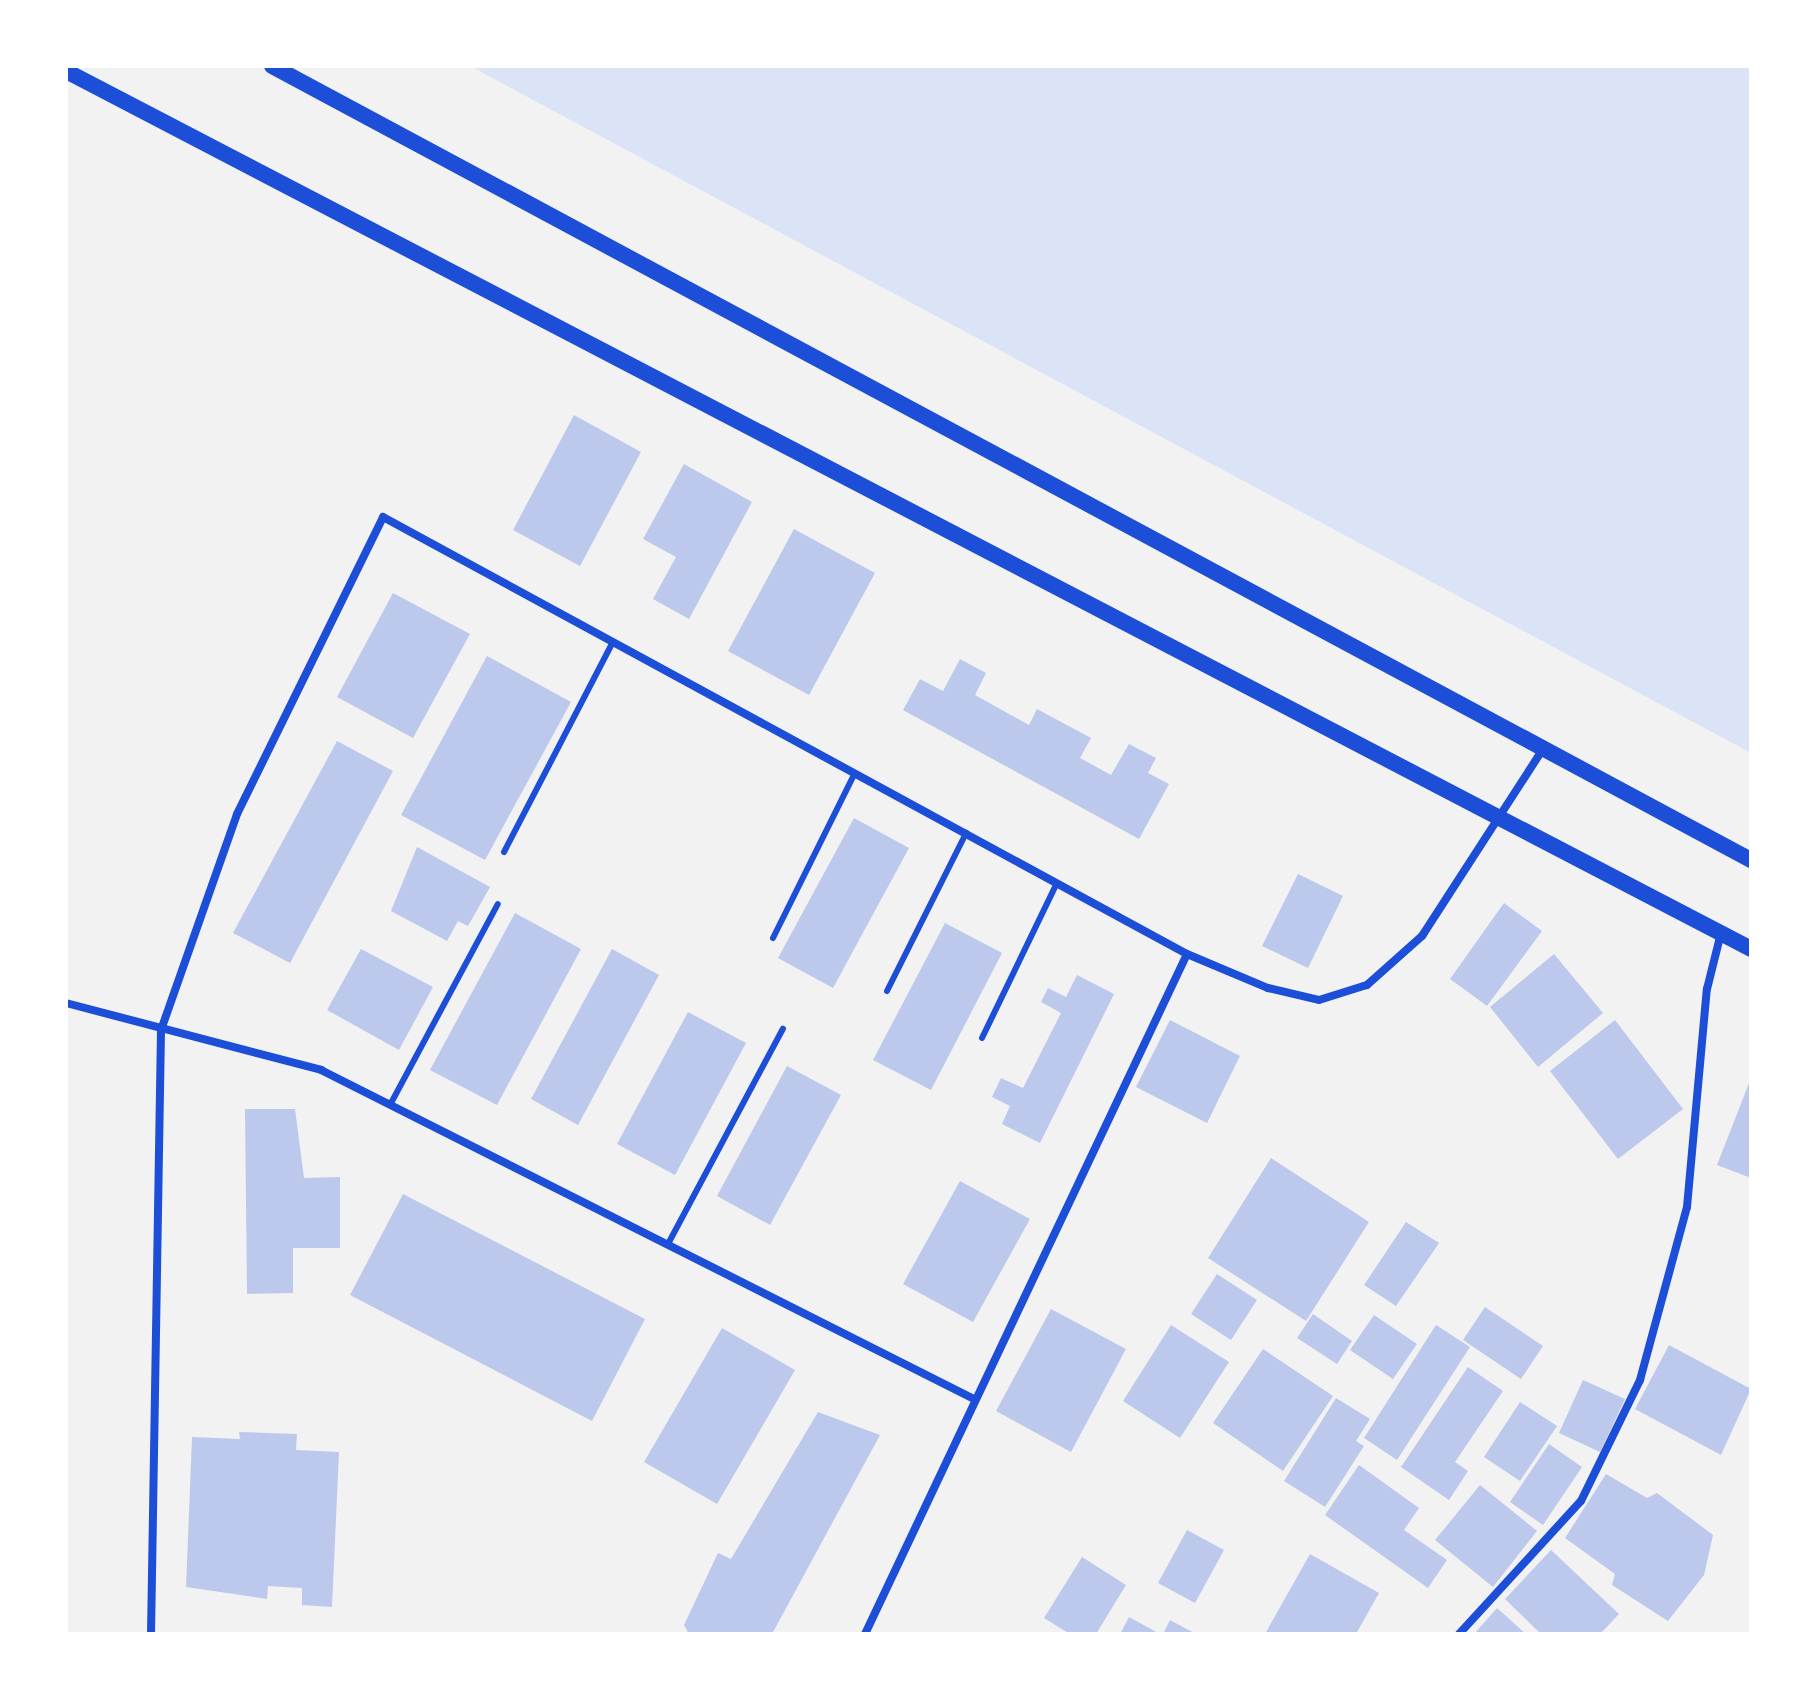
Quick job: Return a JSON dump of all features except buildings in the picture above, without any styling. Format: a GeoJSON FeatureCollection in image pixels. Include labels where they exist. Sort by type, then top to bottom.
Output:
{"type":"FeatureCollection","features":[{"type":"Feature","properties":{"kind":"main road"},"geometry":{"type":"LineString","coordinates":[[272,66],[1751,860]]}},
{"type":"Feature","properties":{"kind":"main road"},"geometry":{"type":"LineString","coordinates":[[66,71],[1751,949]]}},
{"type":"Feature","properties":{"kind":"street"},"geometry":{"type":"LineString","coordinates":[[151,1634],[161,1030],[237,814],[383,517],[1187,954],[1268,988],[1319,1000],[1367,985],[1422,936],[1543,749]]}},
{"type":"Feature","properties":{"kind":"street"},"geometry":{"type":"LineString","coordinates":[[1459,1634],[1581,1501],[1640,1380],[1687,1207],[1707,989],[1721,933]]}},
{"type":"Feature","properties":{"kind":"street"},"geometry":{"type":"LineString","coordinates":[[865,1634],[972,1398],[1187,954]]}},
{"type":"Feature","properties":{"kind":"street"},"geometry":{"type":"LineString","coordinates":[[66,1003],[161,1030],[266,1051],[390,1105],[972,1398]]}},
{"type":"Feature","properties":{"kind":"lane"},"geometry":{"type":"LineString","coordinates":[[504,852],[612,644]]}},
{"type":"Feature","properties":{"kind":"lane"},"geometry":{"type":"LineString","coordinates":[[773,938],[855,773]]}},
{"type":"Feature","properties":{"kind":"lane"},"geometry":{"type":"LineString","coordinates":[[887,991],[966,833]]}},
{"type":"Feature","properties":{"kind":"lane"},"geometry":{"type":"LineString","coordinates":[[982,1038],[1057,883]]}},
{"type":"Feature","properties":{"kind":"lane"},"geometry":{"type":"LineString","coordinates":[[390,1105],[498,904]]}},
{"type":"Feature","properties":{"kind":"lane"},"geometry":{"type":"LineString","coordinates":[[668,1244],[783,1029]]}},
{"type":"Feature","properties":{"kind":"shaded area"},"geometry":{"type":"Polygon","coordinates":[[[470,66],[1751,66],[1751,753],[753,218],[470,66]]]}}]}
